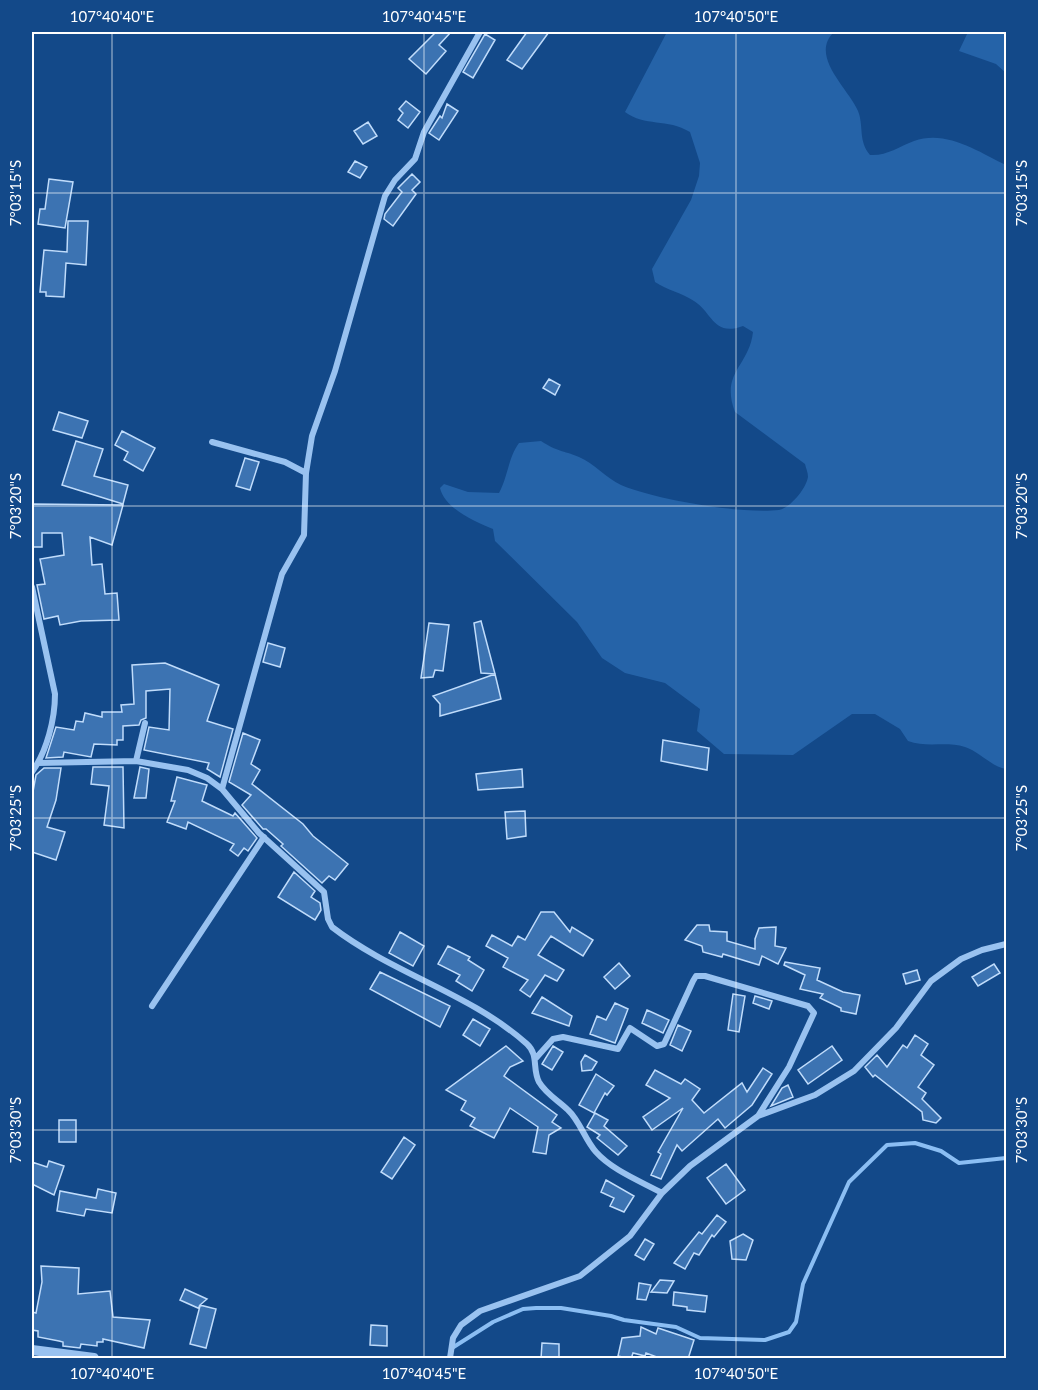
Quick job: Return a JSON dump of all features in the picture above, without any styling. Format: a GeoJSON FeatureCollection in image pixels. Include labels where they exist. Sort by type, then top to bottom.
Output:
{"type":"FeatureCollection","features":[{"type":"Feature","properties":{"kind":"street"},"geometry":{"type":"LineString","coordinates":[[222,789],[244,720],[282,574],[304,535],[306,473],[312,436],[335,371],[385,196],[395,180],[415,159],[424,132],[480,32]]}},
{"type":"Feature","properties":{"kind":"street"},"geometry":{"type":"LineString","coordinates":[[213,441],[285,462],[306,473]]}},
{"type":"Feature","properties":{"kind":"street"},"geometry":{"type":"LineString","coordinates":[[32,587],[56,694],[56,709],[38,763],[32,772]]}},
{"type":"Feature","properties":{"kind":"street"},"geometry":{"type":"LineString","coordinates":[[136,761],[145,723]]}},
{"type":"Feature","properties":{"kind":"street"},"geometry":{"type":"LineString","coordinates":[[38,763],[136,761],[188,770],[222,789],[264,837],[324,892],[328,919],[332,927],[401,971],[472,1004],[530,1046],[536,1058],[540,1084],[570,1111],[597,1153],[608,1163],[662,1192]]}},
{"type":"Feature","properties":{"kind":"street"},"geometry":{"type":"LineString","coordinates":[[152,1006],[264,837]]}},
{"type":"Feature","properties":{"kind":"street"},"geometry":{"type":"LineString","coordinates":[[450,1359],[450,1347],[461,1325],[480,1311],[580,1276],[630,1236],[662,1192],[690,1166],[758,1116],[802,1101],[837,1083],[871,1055],[931,981],[961,959],[982,950],[1006,944]]}},
{"type":"Feature","properties":{"kind":"street"},"geometry":{"type":"LineString","coordinates":[[536,1058],[553,1039],[563,1036],[618,1049],[630,1028],[657,1046],[664,1044],[696,976],[705,976],[808,1006],[814,1012],[789,1067],[758,1116]]}},
{"type":"Feature","properties":{"kind":"street"},"geometry":{"type":"LineString","coordinates":[[32,1350],[94,1359]]}},
{"type":"Feature","properties":{"kind":"shaded area"},"geometry":{"type":"Polygon","coordinates":[[[667,32],[834,32],[827,41],[828,61],[858,111],[864,144],[870,155],[887,153],[926,138],[938,138],[962,144],[1006,165],[1006,769],[958,745],[922,744],[908,741],[900,729],[875,714],[852,714],[793,755],[724,754],[697,731],[700,709],[665,683],[625,673],[602,658],[577,622],[495,541],[493,529],[462,514],[443,496],[440,488],[444,484],[468,492],[499,493],[512,455],[519,443],[541,441],[584,460],[621,485],[655,496],[699,505],[743,510],[779,510],[792,502],[804,487],[808,477],[805,464],[735,412],[731,399],[733,378],[746,354],[753,332],[743,326],[733,329],[719,326],[694,301],[655,282],[652,269],[691,200],[699,176],[700,163],[690,132],[673,125],[633,117],[625,112],[667,32]]]}},
{"type":"Feature","properties":{"kind":"shaded area"},"geometry":{"type":"Polygon","coordinates":[[[968,32],[1006,32],[1006,73],[996,64],[959,51],[968,32]]]}},
{"type":"Feature","properties":{"kind":"building"},"geometry":{"type":"Polygon","coordinates":[[[436,32],[451,32],[439,45],[446,51],[426,74],[409,59],[436,32]]]}},
{"type":"Feature","properties":{"kind":"building"},"geometry":{"type":"Polygon","coordinates":[[[527,32],[549,32],[522,69],[507,60],[527,32]]]}},
{"type":"Feature","properties":{"kind":"building"},"geometry":{"type":"Polygon","coordinates":[[[485,34],[495,40],[473,78],[463,72],[485,34]]]}},
{"type":"Feature","properties":{"kind":"building"},"geometry":{"type":"Polygon","coordinates":[[[406,101],[420,112],[408,128],[398,120],[403,113],[399,109],[406,101]]]}},
{"type":"Feature","properties":{"kind":"building"},"geometry":{"type":"Polygon","coordinates":[[[447,104],[458,111],[439,140],[429,133],[440,116],[442,118],[447,104]]]}},
{"type":"Feature","properties":{"kind":"building"},"geometry":{"type":"Polygon","coordinates":[[[368,122],[377,136],[363,144],[354,131],[368,122]]]}},
{"type":"Feature","properties":{"kind":"building"},"geometry":{"type":"Polygon","coordinates":[[[355,161],[367,167],[360,178],[348,172],[355,161]]]}},
{"type":"Feature","properties":{"kind":"building"},"geometry":{"type":"Polygon","coordinates":[[[412,174],[420,182],[412,190],[416,194],[393,226],[384,219],[385,214],[402,192],[398,188],[412,174]]]}},
{"type":"Feature","properties":{"kind":"building"},"geometry":{"type":"Polygon","coordinates":[[[49,179],[73,182],[65,228],[38,224],[40,209],[45,209],[49,179]]]}},
{"type":"Feature","properties":{"kind":"building"},"geometry":{"type":"Polygon","coordinates":[[[68,221],[88,221],[86,265],[66,263],[64,297],[46,296],[46,292],[40,292],[44,250],[67,252],[68,221]]]}},
{"type":"Feature","properties":{"kind":"building"},"geometry":{"type":"Polygon","coordinates":[[[549,379],[560,385],[555,395],[543,388],[549,379]]]}},
{"type":"Feature","properties":{"kind":"building"},"geometry":{"type":"Polygon","coordinates":[[[59,412],[88,421],[82,438],[53,430],[59,412]]]}},
{"type":"Feature","properties":{"kind":"building"},"geometry":{"type":"Polygon","coordinates":[[[122,431],[155,448],[143,471],[124,460],[128,452],[115,445],[122,431]]]}},
{"type":"Feature","properties":{"kind":"building"},"geometry":{"type":"Polygon","coordinates":[[[76,441],[103,449],[94,476],[128,485],[123,504],[62,485],[76,441]]]}},
{"type":"Feature","properties":{"kind":"building"},"geometry":{"type":"Polygon","coordinates":[[[245,458],[259,462],[250,490],[236,486],[245,458]]]}},
{"type":"Feature","properties":{"kind":"building"},"geometry":{"type":"Polygon","coordinates":[[[32,504],[123,505],[112,545],[90,537],[92,565],[102,564],[105,594],[117,593],[119,620],[81,621],[60,625],[58,616],[44,619],[37,585],[45,584],[40,559],[64,555],[62,533],[42,533],[42,547],[32,547],[32,504]]]}},
{"type":"Feature","properties":{"kind":"building"},"geometry":{"type":"Polygon","coordinates":[[[481,621],[495,674],[481,673],[474,623],[481,621]]]}},
{"type":"Feature","properties":{"kind":"building"},"geometry":{"type":"Polygon","coordinates":[[[429,623],[449,625],[443,671],[435,670],[433,677],[421,678],[429,623]]]}},
{"type":"Feature","properties":{"kind":"building"},"geometry":{"type":"Polygon","coordinates":[[[268,643],[285,648],[280,667],[263,662],[268,643]]]}},
{"type":"Feature","properties":{"kind":"building"},"geometry":{"type":"Polygon","coordinates":[[[165,663],[219,685],[207,721],[233,729],[220,777],[207,769],[209,763],[144,750],[149,727],[169,730],[170,689],[146,691],[146,718],[141,720],[139,725],[123,726],[123,740],[117,740],[117,745],[94,744],[91,757],[64,752],[63,757],[46,758],[56,727],[74,730],[76,721],[83,722],[85,713],[102,717],[102,712],[122,712],[121,705],[134,704],[132,665],[165,663]]]}},
{"type":"Feature","properties":{"kind":"building"},"geometry":{"type":"Polygon","coordinates":[[[495,674],[501,699],[440,716],[440,704],[433,696],[495,674]]]}},
{"type":"Feature","properties":{"kind":"building"},"geometry":{"type":"Polygon","coordinates":[[[243,733],[260,740],[251,764],[260,770],[252,784],[303,824],[313,836],[348,864],[335,880],[329,876],[322,883],[281,846],[283,844],[263,829],[242,805],[251,795],[229,782],[243,733]]]}},
{"type":"Feature","properties":{"kind":"building"},"geometry":{"type":"Polygon","coordinates":[[[663,740],[709,748],[707,770],[661,761],[663,740]]]}},
{"type":"Feature","properties":{"kind":"building"},"geometry":{"type":"Polygon","coordinates":[[[93,767],[123,767],[124,828],[104,825],[109,786],[91,784],[93,767]]]}},
{"type":"Feature","properties":{"kind":"building"},"geometry":{"type":"Polygon","coordinates":[[[140,767],[149,769],[146,798],[134,798],[140,767]]]}},
{"type":"Feature","properties":{"kind":"building"},"geometry":{"type":"Polygon","coordinates":[[[44,768],[61,768],[56,800],[47,827],[65,832],[56,860],[32,852],[32,797],[36,775],[44,768]]]}},
{"type":"Feature","properties":{"kind":"building"},"geometry":{"type":"Polygon","coordinates":[[[522,769],[523,787],[478,790],[476,774],[522,769]]]}},
{"type":"Feature","properties":{"kind":"building"},"geometry":{"type":"Polygon","coordinates":[[[177,777],[207,785],[202,801],[233,816],[235,813],[257,838],[248,851],[244,848],[238,856],[230,850],[234,844],[188,822],[186,829],[167,822],[175,801],[171,801],[177,777]]]}},
{"type":"Feature","properties":{"kind":"building"},"geometry":{"type":"Polygon","coordinates":[[[525,811],[526,836],[507,839],[505,812],[525,811]]]}},
{"type":"Feature","properties":{"kind":"building"},"geometry":{"type":"Polygon","coordinates":[[[294,872],[315,891],[311,897],[320,903],[321,910],[315,920],[278,897],[294,872]]]}},
{"type":"Feature","properties":{"kind":"building"},"geometry":{"type":"Polygon","coordinates":[[[541,912],[554,912],[570,932],[572,927],[593,940],[583,956],[551,936],[538,955],[564,970],[557,981],[545,975],[530,997],[520,990],[528,980],[503,967],[508,958],[486,946],[492,935],[512,946],[518,936],[525,940],[541,912]]]}},
{"type":"Feature","properties":{"kind":"building"},"geometry":{"type":"Polygon","coordinates":[[[697,925],[709,925],[710,931],[727,932],[727,941],[755,949],[755,939],[759,928],[776,927],[775,946],[786,948],[778,964],[762,956],[759,965],[723,954],[722,957],[703,952],[702,946],[685,940],[697,925]]]}},
{"type":"Feature","properties":{"kind":"building"},"geometry":{"type":"Polygon","coordinates":[[[400,932],[424,946],[413,966],[389,953],[400,932]]]}},
{"type":"Feature","properties":{"kind":"building"},"geometry":{"type":"Polygon","coordinates":[[[448,946],[470,957],[468,960],[484,970],[472,991],[456,981],[460,975],[438,964],[448,946]]]}},
{"type":"Feature","properties":{"kind":"building"},"geometry":{"type":"Polygon","coordinates":[[[785,962],[820,968],[817,980],[843,992],[860,995],[856,1014],[841,1011],[841,1008],[820,998],[823,994],[800,989],[805,975],[784,965],[785,962]]]}},
{"type":"Feature","properties":{"kind":"building"},"geometry":{"type":"Polygon","coordinates":[[[619,963],[630,976],[615,989],[604,977],[619,963]]]}},
{"type":"Feature","properties":{"kind":"building"},"geometry":{"type":"Polygon","coordinates":[[[994,964],[1000,973],[978,986],[972,977],[994,964]]]}},
{"type":"Feature","properties":{"kind":"building"},"geometry":{"type":"Polygon","coordinates":[[[917,970],[920,980],[906,984],[903,974],[917,970]]]}},
{"type":"Feature","properties":{"kind":"building"},"geometry":{"type":"Polygon","coordinates":[[[380,972],[450,1006],[440,1027],[370,989],[380,972]]]}},
{"type":"Feature","properties":{"kind":"building"},"geometry":{"type":"Polygon","coordinates":[[[733,994],[745,996],[739,1032],[728,1030],[733,994]]]}},
{"type":"Feature","properties":{"kind":"building"},"geometry":{"type":"Polygon","coordinates":[[[755,996],[772,1001],[769,1009],[753,1003],[755,996]]]}},
{"type":"Feature","properties":{"kind":"building"},"geometry":{"type":"Polygon","coordinates":[[[542,997],[572,1016],[569,1026],[532,1013],[542,997]]]}},
{"type":"Feature","properties":{"kind":"building"},"geometry":{"type":"Polygon","coordinates":[[[615,1003],[628,1009],[615,1043],[590,1034],[597,1016],[606,1020],[615,1003]]]}},
{"type":"Feature","properties":{"kind":"building"},"geometry":{"type":"Polygon","coordinates":[[[647,1010],[669,1020],[663,1033],[642,1023],[647,1010]]]}},
{"type":"Feature","properties":{"kind":"building"},"geometry":{"type":"Polygon","coordinates":[[[473,1019],[490,1029],[480,1046],[463,1035],[473,1019]]]}},
{"type":"Feature","properties":{"kind":"building"},"geometry":{"type":"Polygon","coordinates":[[[678,1025],[691,1031],[682,1051],[670,1045],[678,1025]]]}},
{"type":"Feature","properties":{"kind":"building"},"geometry":{"type":"Polygon","coordinates":[[[915,1035],[928,1044],[921,1055],[934,1065],[918,1087],[926,1093],[922,1099],[941,1118],[936,1123],[923,1120],[922,1112],[875,1075],[873,1077],[865,1067],[877,1055],[887,1067],[903,1045],[907,1048],[915,1035]]]}},
{"type":"Feature","properties":{"kind":"building"},"geometry":{"type":"Polygon","coordinates":[[[506,1046],[523,1061],[510,1067],[504,1076],[557,1115],[552,1122],[561,1128],[549,1135],[546,1154],[533,1152],[538,1127],[510,1108],[494,1138],[470,1126],[475,1118],[461,1110],[466,1101],[446,1090],[506,1046]]]}},
{"type":"Feature","properties":{"kind":"building"},"geometry":{"type":"Polygon","coordinates":[[[553,1046],[563,1052],[552,1070],[542,1064],[553,1046]]]}},
{"type":"Feature","properties":{"kind":"building"},"geometry":{"type":"Polygon","coordinates":[[[832,1046],[842,1060],[808,1084],[798,1070],[832,1046]]]}},
{"type":"Feature","properties":{"kind":"building"},"geometry":{"type":"Polygon","coordinates":[[[585,1055],[597,1062],[592,1070],[582,1071],[581,1062],[585,1055]]]}},
{"type":"Feature","properties":{"kind":"building"},"geometry":{"type":"Polygon","coordinates":[[[763,1068],[772,1074],[752,1105],[725,1128],[718,1119],[682,1151],[677,1145],[661,1179],[651,1175],[661,1154],[658,1152],[683,1108],[652,1130],[643,1117],[670,1098],[646,1085],[655,1070],[681,1084],[685,1079],[700,1089],[692,1100],[704,1113],[742,1083],[747,1092],[763,1068]]]}},
{"type":"Feature","properties":{"kind":"building"},"geometry":{"type":"Polygon","coordinates":[[[596,1074],[614,1086],[607,1095],[605,1093],[594,1113],[579,1105],[596,1074]]]}},
{"type":"Feature","properties":{"kind":"building"},"geometry":{"type":"Polygon","coordinates":[[[788,1085],[793,1097],[771,1106],[782,1088],[788,1085]]]}},
{"type":"Feature","properties":{"kind":"building"},"geometry":{"type":"Polygon","coordinates":[[[595,1113],[608,1120],[604,1126],[627,1146],[618,1155],[597,1138],[600,1135],[587,1127],[595,1113]]]}},
{"type":"Feature","properties":{"kind":"building"},"geometry":{"type":"Polygon","coordinates":[[[59,1120],[76,1120],[76,1142],[59,1142],[59,1120]]]}},
{"type":"Feature","properties":{"kind":"building"},"geometry":{"type":"Polygon","coordinates":[[[404,1137],[415,1145],[392,1179],[381,1172],[404,1137]]]}},
{"type":"Feature","properties":{"kind":"building"},"geometry":{"type":"Polygon","coordinates":[[[49,1161],[64,1166],[54,1195],[32,1184],[32,1162],[47,1167],[49,1161]]]}},
{"type":"Feature","properties":{"kind":"building"},"geometry":{"type":"Polygon","coordinates":[[[726,1164],[745,1190],[726,1204],[707,1178],[726,1164]]]}},
{"type":"Feature","properties":{"kind":"building"},"geometry":{"type":"Polygon","coordinates":[[[606,1180],[634,1196],[624,1212],[610,1206],[614,1198],[601,1192],[606,1180]]]}},
{"type":"Feature","properties":{"kind":"building"},"geometry":{"type":"Polygon","coordinates":[[[98,1189],[116,1193],[112,1213],[86,1209],[84,1216],[57,1211],[60,1191],[96,1198],[98,1189]]]}},
{"type":"Feature","properties":{"kind":"building"},"geometry":{"type":"Polygon","coordinates":[[[717,1215],[726,1222],[714,1237],[712,1235],[699,1255],[694,1253],[685,1269],[674,1263],[699,1232],[702,1234],[717,1215]]]}},
{"type":"Feature","properties":{"kind":"building"},"geometry":{"type":"Polygon","coordinates":[[[743,1234],[753,1240],[746,1260],[732,1259],[730,1241],[743,1234]]]}},
{"type":"Feature","properties":{"kind":"building"},"geometry":{"type":"Polygon","coordinates":[[[645,1239],[654,1244],[644,1260],[635,1255],[645,1239]]]}},
{"type":"Feature","properties":{"kind":"building"},"geometry":{"type":"Polygon","coordinates":[[[41,1266],[79,1268],[78,1294],[110,1291],[113,1317],[150,1320],[144,1348],[103,1339],[103,1342],[97,1342],[97,1346],[81,1344],[80,1348],[63,1346],[63,1342],[38,1337],[38,1331],[32,1330],[32,1312],[36,1313],[42,1282],[41,1266]]]}},
{"type":"Feature","properties":{"kind":"building"},"geometry":{"type":"Polygon","coordinates":[[[660,1280],[674,1281],[667,1293],[651,1292],[660,1280]]]}},
{"type":"Feature","properties":{"kind":"building"},"geometry":{"type":"Polygon","coordinates":[[[639,1283],[651,1285],[646,1300],[637,1299],[639,1283]]]}},
{"type":"Feature","properties":{"kind":"building"},"geometry":{"type":"Polygon","coordinates":[[[185,1289],[207,1299],[200,1305],[216,1309],[206,1348],[190,1344],[200,1306],[198,1308],[180,1300],[185,1289]]]}},
{"type":"Feature","properties":{"kind":"building"},"geometry":{"type":"Polygon","coordinates":[[[674,1292],[707,1296],[705,1312],[687,1310],[687,1307],[673,1305],[674,1292]]]}},
{"type":"Feature","properties":{"kind":"building"},"geometry":{"type":"Polygon","coordinates":[[[371,1325],[387,1326],[387,1346],[370,1345],[371,1325]]]}},
{"type":"Feature","properties":{"kind":"building"},"geometry":{"type":"Polygon","coordinates":[[[641,1327],[656,1334],[658,1328],[694,1340],[688,1359],[662,1359],[646,1353],[645,1356],[633,1353],[631,1359],[618,1356],[622,1338],[640,1336],[641,1327]]]}},
{"type":"Feature","properties":{"kind":"building"},"geometry":{"type":"Polygon","coordinates":[[[542,1343],[559,1344],[559,1359],[541,1359],[542,1343]]]}},
{"type":"Feature","properties":{"kind":"waterway"},"geometry":{"type":"LineString","coordinates":[[452,1348],[493,1322],[523,1309],[536,1308],[561,1308],[676,1327],[700,1338],[765,1340],[789,1332],[796,1322],[803,1284],[849,1182],[887,1145],[915,1143],[941,1151],[959,1163],[1006,1158]]}}]}
